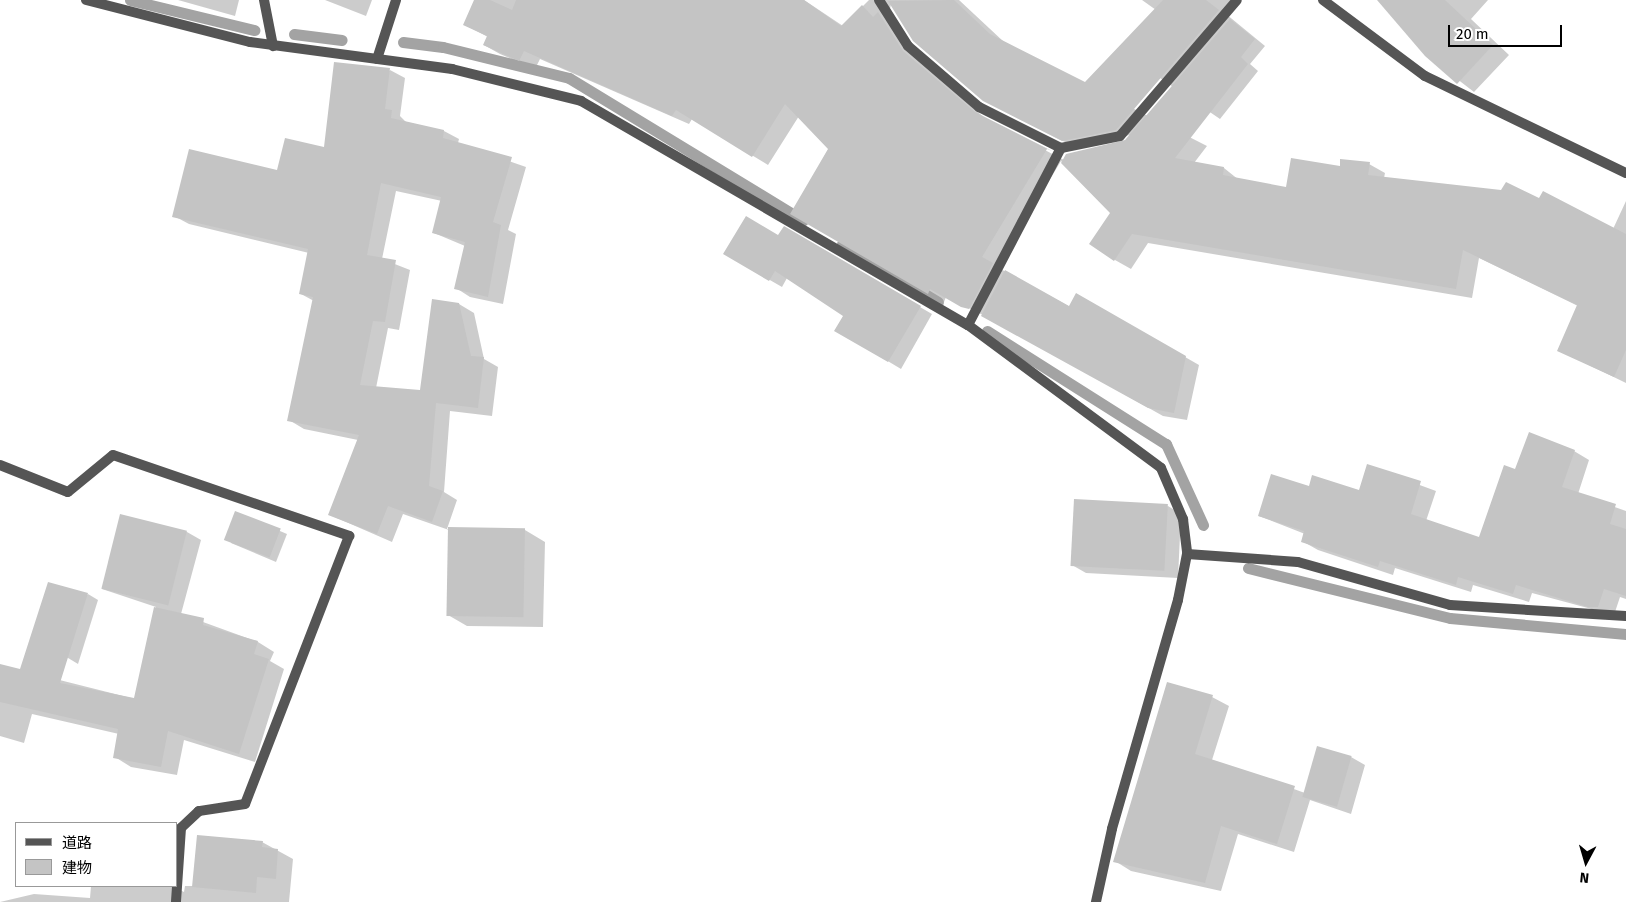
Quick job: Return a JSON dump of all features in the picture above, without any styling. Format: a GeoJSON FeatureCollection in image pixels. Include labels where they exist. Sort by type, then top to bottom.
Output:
{"type":"FeatureCollection","features":[{"type":"Feature","properties":{"kind":"street"},"geometry":{"type":"LineString","coordinates":[[86,0],[273,46],[452,69],[581,101],[968,325],[1161,468],[1183,519],[1187,554],[1178,600],[1112,829],[1096,902]]}},
{"type":"Feature","properties":{"kind":"street"},"geometry":{"type":"LineString","coordinates":[[264,0],[273,46]]}},
{"type":"Feature","properties":{"kind":"street"},"geometry":{"type":"LineString","coordinates":[[377,59],[396,0]]}},
{"type":"Feature","properties":{"kind":"street"},"geometry":{"type":"LineString","coordinates":[[879,0],[908,46],[979,107],[1061,148],[1120,136],[1238,0]]}},
{"type":"Feature","properties":{"kind":"street"},"geometry":{"type":"LineString","coordinates":[[1323,0],[1425,76],[1626,173]]}},
{"type":"Feature","properties":{"kind":"street"},"geometry":{"type":"LineString","coordinates":[[968,325],[1061,148]]}},
{"type":"Feature","properties":{"kind":"street"},"geometry":{"type":"LineString","coordinates":[[0,465],[68,492],[113,456],[349,536],[245,804],[199,811],[181,828],[178,872]]}},
{"type":"Feature","properties":{"kind":"street"},"geometry":{"type":"LineString","coordinates":[[1187,554],[1298,562],[1450,605],[1626,616]]}},
{"type":"Feature","properties":{"kind":"street"},"geometry":{"type":"LineString","coordinates":[[176,902],[177,887]]}},
{"type":"Feature","properties":{"kind":"building"},"geometry":{"type":"Polygon","coordinates":[[[474,0],[490,0],[512,10],[516,0],[804,0],[841,26],[862,5],[873,17],[878,12],[903,51],[975,112],[1052,151],[1047,149],[982,257],[993,263],[969,309],[961,307],[930,289],[928,294],[790,214],[828,149],[785,104],[752,157],[676,110],[672,116],[524,51],[519,61],[483,45],[487,36],[463,25],[474,0]]]}},
{"type":"Feature","properties":{"kind":"building"},"geometry":{"type":"Polygon","coordinates":[[[954,0],[990,34],[1085,82],[1163,0],[1206,0],[1219,10],[1116,130],[1062,141],[983,101],[913,41],[888,1],[954,0]]]}},
{"type":"Feature","properties":{"kind":"building"},"geometry":{"type":"Polygon","coordinates":[[[1377,0],[1445,0],[1493,45],[1457,84],[1425,56],[1377,0]]]}},
{"type":"Feature","properties":{"kind":"building"},"geometry":{"type":"Polygon","coordinates":[[[1230,19],[1255,39],[1241,57],[1248,64],[1175,158],[1224,167],[1223,175],[1286,187],[1291,158],[1340,166],[1340,159],[1370,162],[1368,175],[1501,190],[1506,182],[1539,198],[1543,191],[1626,234],[1626,350],[1614,377],[1557,351],[1577,305],[1463,250],[1456,289],[1132,234],[1114,261],[1089,244],[1110,213],[1061,163],[1066,154],[1125,140],[1230,19]]]}},
{"type":"Feature","properties":{"kind":"building"},"geometry":{"type":"Polygon","coordinates":[[[334,62],[390,68],[385,109],[392,110],[391,118],[444,130],[443,138],[512,157],[493,222],[501,225],[488,297],[454,289],[465,242],[432,233],[441,197],[381,183],[367,255],[396,260],[385,322],[373,321],[360,385],[420,390],[432,299],[459,303],[471,356],[484,357],[478,408],[436,403],[429,486],[443,491],[432,522],[388,506],[377,534],[328,515],[359,435],[287,421],[313,297],[299,294],[308,249],[172,217],[189,149],[277,170],[285,138],[324,147],[334,62]]]}},
{"type":"Feature","properties":{"kind":"building"},"geometry":{"type":"Polygon","coordinates":[[[746,216],[778,235],[784,226],[921,306],[888,362],[834,331],[843,316],[775,271],[769,281],[723,254],[746,216]]]}},
{"type":"Feature","properties":{"kind":"building"},"geometry":{"type":"Polygon","coordinates":[[[1005,270],[1069,306],[1076,293],[1186,356],[1174,413],[1148,408],[981,316],[1005,270]]]}},
{"type":"Feature","properties":{"kind":"building"},"geometry":{"type":"Polygon","coordinates":[[[1529,432],[1575,450],[1562,487],[1616,504],[1610,524],[1626,529],[1626,596],[1604,589],[1598,607],[1588,607],[1516,585],[1513,594],[1458,577],[1456,585],[1380,561],[1378,567],[1301,542],[1304,531],[1258,516],[1271,474],[1309,486],[1312,475],[1359,490],[1367,464],[1421,481],[1411,514],[1479,537],[1504,465],[1515,469],[1529,432]]]}},
{"type":"Feature","properties":{"kind":"building"},"geometry":{"type":"Polygon","coordinates":[[[1074,499],[1168,504],[1164,571],[1070,566],[1074,499]]]}},
{"type":"Feature","properties":{"kind":"building"},"geometry":{"type":"Polygon","coordinates":[[[235,511],[281,529],[270,558],[224,540],[235,511]]]}},
{"type":"Feature","properties":{"kind":"building"},"geometry":{"type":"Polygon","coordinates":[[[120,514],[187,531],[168,605],[101,589],[120,514]]]}},
{"type":"Feature","properties":{"kind":"building"},"geometry":{"type":"Polygon","coordinates":[[[448,527],[525,528],[523,617],[446,616],[448,527]]]}},
{"type":"Feature","properties":{"kind":"building"},"geometry":{"type":"Polygon","coordinates":[[[48,582],[88,593],[60,683],[134,698],[154,607],[204,618],[203,625],[258,641],[254,654],[269,659],[239,754],[168,731],[161,767],[113,758],[118,729],[0,702],[0,664],[20,669],[48,582]]]}},
{"type":"Feature","properties":{"kind":"building"},"geometry":{"type":"Polygon","coordinates":[[[1167,682],[1213,695],[1195,754],[1295,786],[1277,844],[1221,826],[1205,883],[1113,862],[1167,682]]]}},
{"type":"Feature","properties":{"kind":"building"},"geometry":{"type":"Polygon","coordinates":[[[1317,746],[1352,756],[1337,807],[1302,797],[1317,746]]]}},
{"type":"Feature","properties":{"kind":"building"},"geometry":{"type":"Polygon","coordinates":[[[197,835],[263,841],[262,847],[278,849],[276,879],[257,877],[256,893],[192,887],[197,835]]]}},
{"type":"Feature","properties":{"kind":"waterway"},"geometry":{"type":"LineString","coordinates":[[130,0],[254,30]]}},
{"type":"Feature","properties":{"kind":"waterway"},"geometry":{"type":"LineString","coordinates":[[294,34],[342,40]]}},
{"type":"Feature","properties":{"kind":"waterway"},"geometry":{"type":"LineString","coordinates":[[403,42],[443,47],[569,78],[803,220]]}},
{"type":"Feature","properties":{"kind":"waterway"},"geometry":{"type":"LineString","coordinates":[[842,244],[938,302]]}},
{"type":"Feature","properties":{"kind":"waterway"},"geometry":{"type":"LineString","coordinates":[[987,331],[1166,444],[1203,525]]}},
{"type":"Feature","properties":{"kind":"waterway"},"geometry":{"type":"LineString","coordinates":[[1248,568],[1450,618],[1626,634]]}}]}
